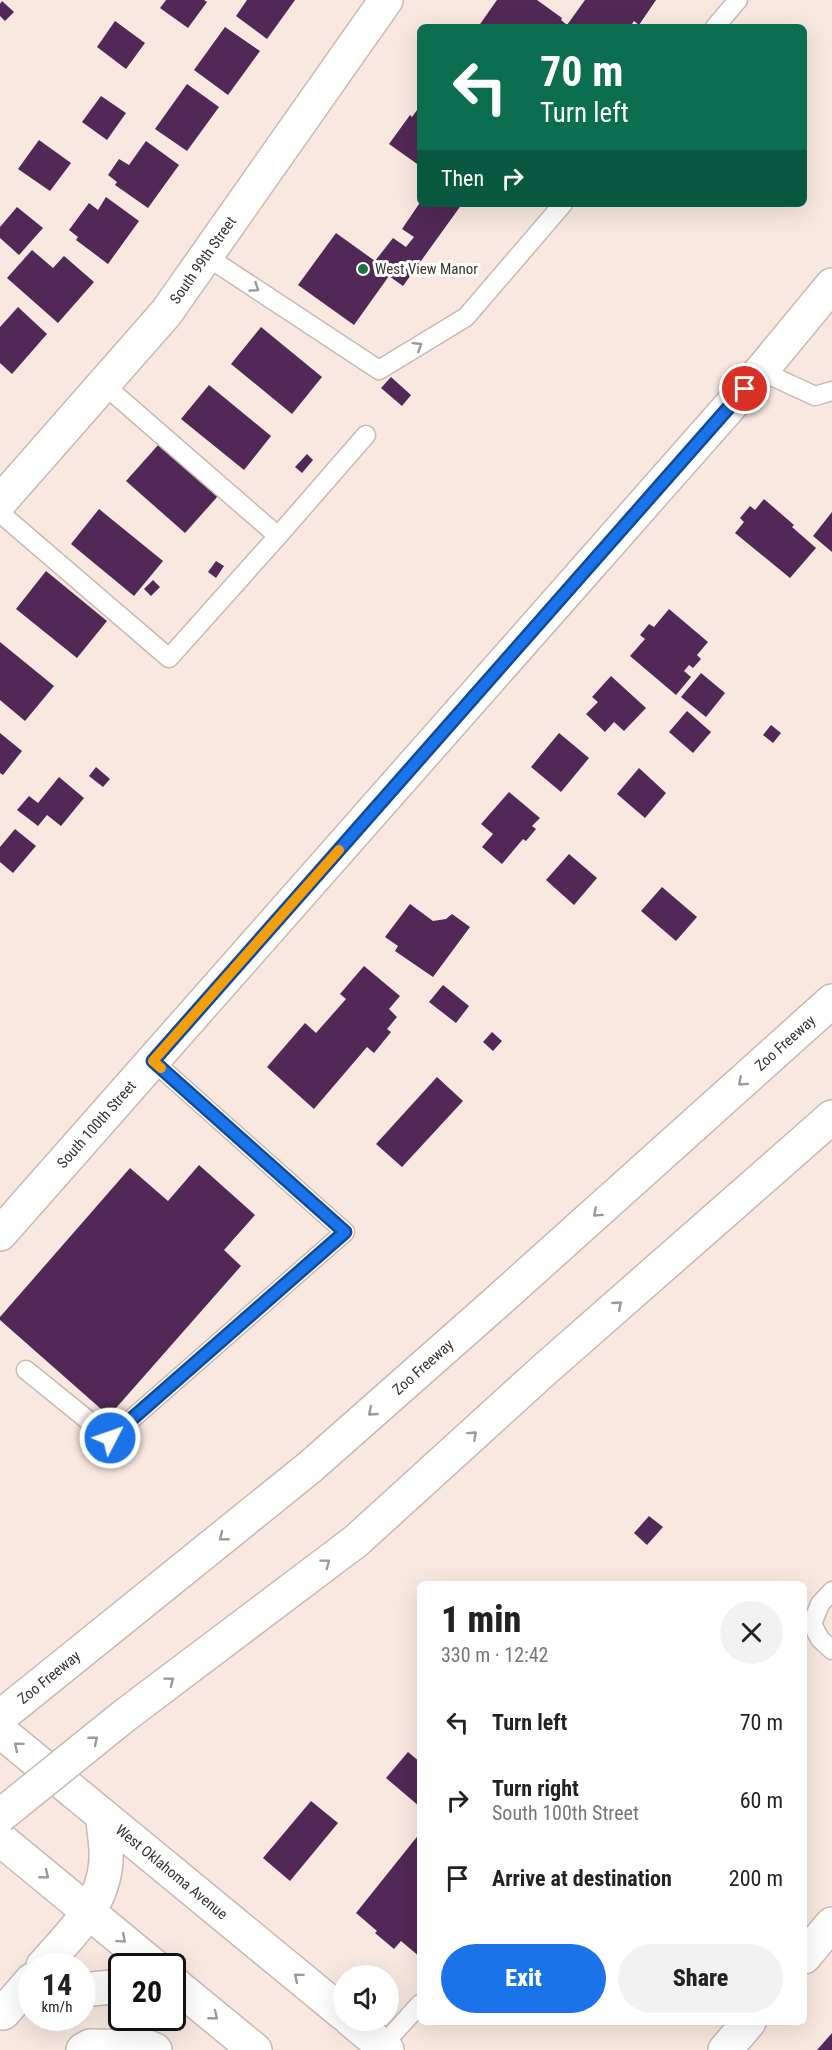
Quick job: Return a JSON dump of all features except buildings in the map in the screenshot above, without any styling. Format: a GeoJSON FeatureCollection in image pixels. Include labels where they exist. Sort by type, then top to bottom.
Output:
{"type":"FeatureCollection","features":[{"type":"Feature","properties":{"kind":"main road","name":"South 99th Street"},"geometry":{"type":"LineString","coordinates":[[0,502],[166,313],[386,0]]}},
{"type":"Feature","properties":{"kind":"main road","name":"South 100th Street"},"geometry":{"type":"LineString","coordinates":[[0,1234],[761,371],[832,285]]}},
{"type":"Feature","properties":{"kind":"main road","name":"Zoo Freeway"},"geometry":{"type":"LineString","coordinates":[[0,1718],[310,1467],[832,1001]]}},
{"type":"Feature","properties":{"kind":"main road"},"geometry":{"type":"LineString","coordinates":[[0,1816],[124,1716],[356,1541],[544,1370],[832,1117]]}},
{"type":"Feature","properties":{"kind":"main road","name":"West Oklahoma Avenue"},"geometry":{"type":"LineString","coordinates":[[0,1731],[333,2005]]}},
{"type":"Feature","properties":{"kind":"main road"},"geometry":{"type":"LineString","coordinates":[[54,1953],[90,1912],[102,1888],[106,1859],[102,1815]]}},
{"type":"Feature","properties":{"kind":"main road"},"geometry":{"type":"LineString","coordinates":[[0,1839],[138,1953]]}},
{"type":"Feature","properties":{"kind":"main road"},"geometry":{"type":"LineString","coordinates":[[807,1953],[832,1924]]}},
{"type":"Feature","properties":{"kind":"main road"},"geometry":{"type":"LineString","coordinates":[[186,1994],[255,2050]]}},
{"type":"Feature","properties":{"kind":"main road"},"geometry":{"type":"LineString","coordinates":[[725,2050],[746,2025]]}},
{"type":"Feature","properties":{"kind":"main road"},"geometry":{"type":"LineString","coordinates":[[364,2031],[385,2048]]}},
{"type":"Feature","properties":{"kind":"main road"},"geometry":{"type":"LineString","coordinates":[[83,2050],[90,2046],[148,2047],[155,2050]]}},
{"type":"Feature","properties":{"kind":"lane"},"geometry":{"type":"LineString","coordinates":[[718,24],[738,0]]}},
{"type":"Feature","properties":{"kind":"lane"},"geometry":{"type":"LineString","coordinates":[[206,255],[379,370],[466,317],[560,207]]}},
{"type":"Feature","properties":{"kind":"lane"},"geometry":{"type":"LineString","coordinates":[[761,371],[815,396],[832,391]]}},
{"type":"Feature","properties":{"kind":"lane"},"geometry":{"type":"LineString","coordinates":[[103,384],[278,536]]}},
{"type":"Feature","properties":{"kind":"lane"},"geometry":{"type":"LineString","coordinates":[[0,513],[170,658],[366,435]]}},
{"type":"Feature","properties":{"kind":"lane"},"geometry":{"type":"LineString","coordinates":[[26,1370],[110,1438],[345,1232],[153,1061]]}},
{"type":"Feature","properties":{"kind":"lane"},"geometry":{"type":"LineString","coordinates":[[832,1591],[820,1604],[813,1624],[820,1639],[832,1650]]}},
{"type":"Feature","properties":{"kind":"lane"},"geometry":{"type":"LineString","coordinates":[[385,2048],[417,2008]]}},
{"type":"Feature","properties":{"kind":"slow traffic"},"geometry":{"type":"LineString","coordinates":[[161,1068],[153,1061],[339,850]]}},
{"type":"Feature","properties":{"kind":"place","name":"West View Manor"},"geometry":{"type":"Point","coordinates":[363,269]}},
{"type":"Feature","properties":{"kind":"route"},"geometry":{"type":"LineString","coordinates":[[110,1438],[345,1232],[153,1061],[745,389]]}}]}
